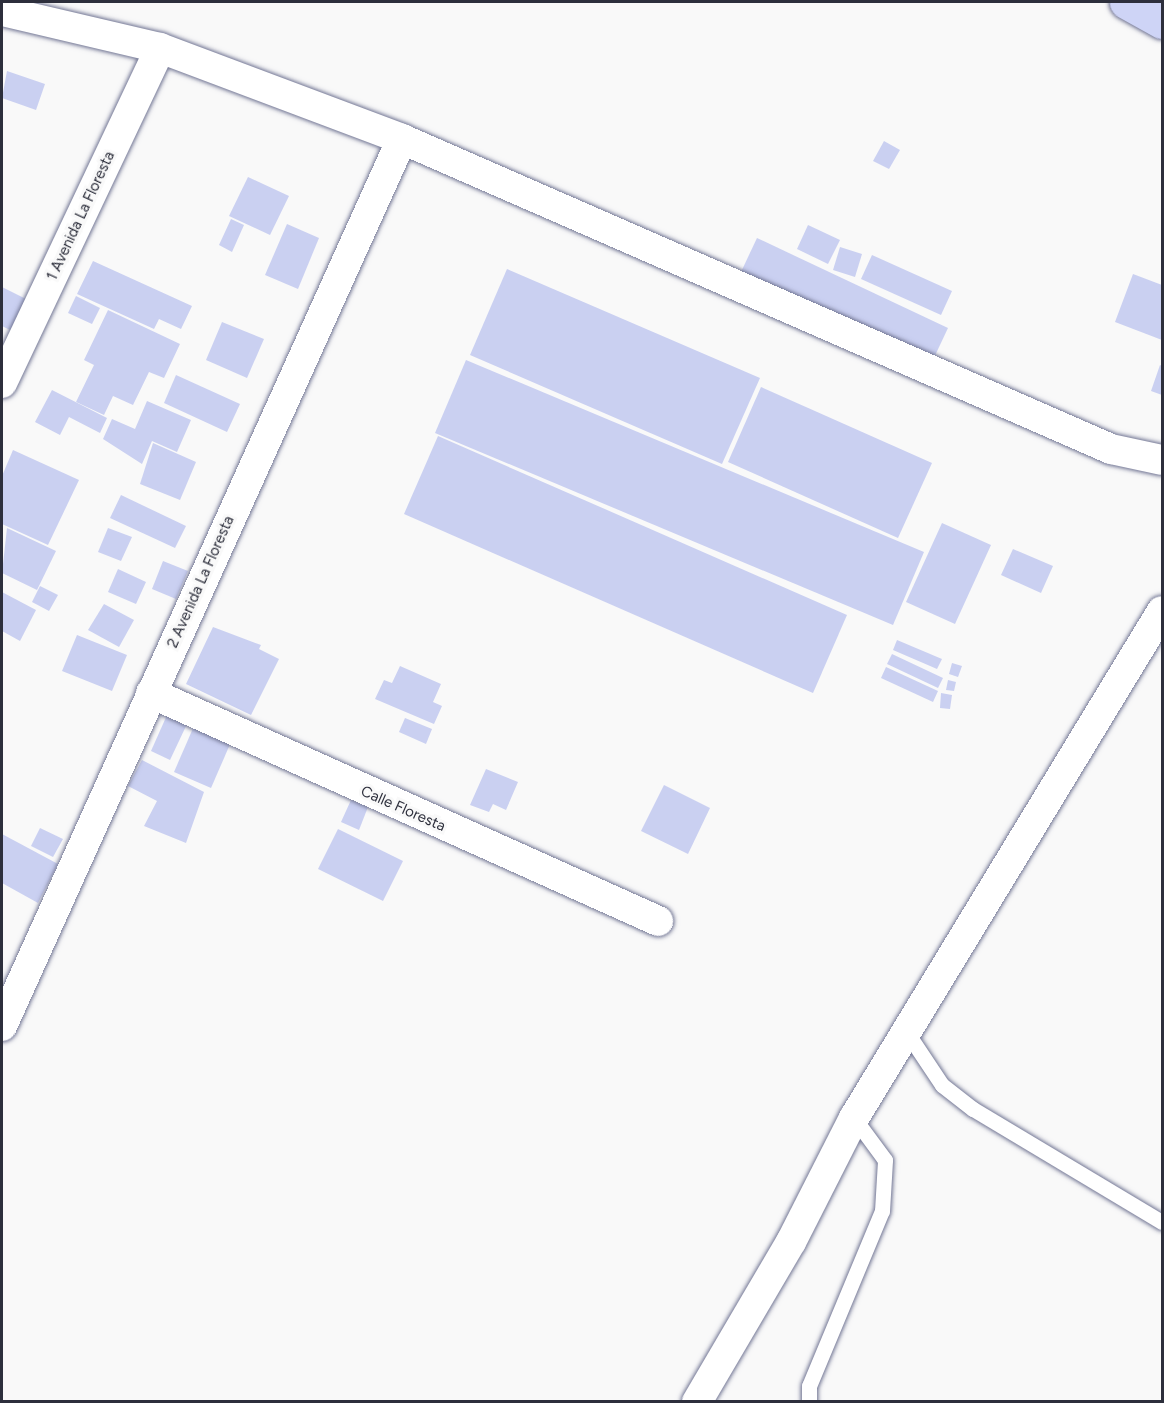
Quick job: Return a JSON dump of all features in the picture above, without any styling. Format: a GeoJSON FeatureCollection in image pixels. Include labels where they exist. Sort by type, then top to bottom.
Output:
{"type":"FeatureCollection","features":[{"type":"Feature","properties":{"kind":"street"},"geometry":{"type":"LineString","coordinates":[[2,11],[160,48],[402,139],[1111,449],[1162,460]]}},
{"type":"Feature","properties":{"kind":"street","name":"1 Avenida La Floresta"},"geometry":{"type":"LineString","coordinates":[[2,383],[160,48]]}},
{"type":"Feature","properties":{"kind":"street","name":"2 Avenida La Floresta"},"geometry":{"type":"LineString","coordinates":[[2,1026],[402,139]]}},
{"type":"Feature","properties":{"kind":"street"},"geometry":{"type":"LineString","coordinates":[[697,1401],[791,1242],[854,1118],[1162,611]]}},
{"type":"Feature","properties":{"kind":"street","name":"Calle Floresta"},"geometry":{"type":"LineString","coordinates":[[151,693],[658,921]]}},
{"type":"Feature","properties":{"kind":"lane"},"geometry":{"type":"LineString","coordinates":[[906,1031],[942,1085],[973,1109],[1162,1222]]}},
{"type":"Feature","properties":{"kind":"lane"},"geometry":{"type":"LineString","coordinates":[[808,1401],[808,1386],[882,1211],[885,1160],[854,1118]]}},
{"type":"Feature","properties":{"kind":"building"},"geometry":{"type":"Polygon","coordinates":[[[7,71],[45,84],[36,110],[2,98],[7,71]]]}},
{"type":"Feature","properties":{"kind":"building"},"geometry":{"type":"Polygon","coordinates":[[[884,141],[900,150],[889,169],[873,161],[884,141]]]}},
{"type":"Feature","properties":{"kind":"building"},"geometry":{"type":"Polygon","coordinates":[[[248,177],[289,196],[270,235],[229,216],[248,177]]]}},
{"type":"Feature","properties":{"kind":"building"},"geometry":{"type":"Polygon","coordinates":[[[231,219],[244,225],[232,252],[219,245],[231,219]]]}},
{"type":"Feature","properties":{"kind":"building"},"geometry":{"type":"Polygon","coordinates":[[[287,224],[319,238],[298,289],[265,275],[287,224]]]}},
{"type":"Feature","properties":{"kind":"building"},"geometry":{"type":"Polygon","coordinates":[[[808,225],[840,240],[828,264],[797,249],[808,225]]]}},
{"type":"Feature","properties":{"kind":"building"},"geometry":{"type":"Polygon","coordinates":[[[757,238],[948,328],[932,362],[741,272],[757,238]]]}},
{"type":"Feature","properties":{"kind":"building"},"geometry":{"type":"Polygon","coordinates":[[[840,247],[862,254],[855,277],[833,270],[840,247]]]}},
{"type":"Feature","properties":{"kind":"building"},"geometry":{"type":"Polygon","coordinates":[[[872,255],[952,291],[941,315],[861,279],[872,255]]]}},
{"type":"Feature","properties":{"kind":"building"},"geometry":{"type":"Polygon","coordinates":[[[93,261],[192,306],[181,329],[159,319],[154,329],[77,294],[93,261]]]}},
{"type":"Feature","properties":{"kind":"building"},"geometry":{"type":"Polygon","coordinates":[[[507,269],[760,378],[722,464],[470,355],[507,269]]]}},
{"type":"Feature","properties":{"kind":"building"},"geometry":{"type":"Polygon","coordinates":[[[1133,274],[1162,285],[1162,340],[1115,322],[1133,274]]]}},
{"type":"Feature","properties":{"kind":"building"},"geometry":{"type":"Polygon","coordinates":[[[2,287],[28,300],[12,331],[2,326],[2,287]]]}},
{"type":"Feature","properties":{"kind":"building"},"geometry":{"type":"Polygon","coordinates":[[[76,296],[100,308],[92,324],[68,313],[76,296]]]}},
{"type":"Feature","properties":{"kind":"building"},"geometry":{"type":"Polygon","coordinates":[[[108,310],[180,344],[164,378],[149,372],[133,405],[113,396],[104,415],[76,402],[94,365],[84,360],[108,310]]]}},
{"type":"Feature","properties":{"kind":"building"},"geometry":{"type":"Polygon","coordinates":[[[222,322],[264,339],[247,378],[206,360],[222,322]]]}},
{"type":"Feature","properties":{"kind":"building"},"geometry":{"type":"Polygon","coordinates":[[[466,360],[924,552],[893,625],[435,433],[466,360]]]}},
{"type":"Feature","properties":{"kind":"building"},"geometry":{"type":"Polygon","coordinates":[[[1160,365],[1162,366],[1162,395],[1151,391],[1160,365]]]}},
{"type":"Feature","properties":{"kind":"building"},"geometry":{"type":"Polygon","coordinates":[[[176,375],[240,404],[227,432],[164,403],[176,375]]]}},
{"type":"Feature","properties":{"kind":"building"},"geometry":{"type":"Polygon","coordinates":[[[761,387],[932,463],[898,538],[728,462],[761,387]]]}},
{"type":"Feature","properties":{"kind":"building"},"geometry":{"type":"Polygon","coordinates":[[[52,390],[107,418],[100,433],[69,417],[60,435],[35,422],[52,390]]]}},
{"type":"Feature","properties":{"kind":"building"},"geometry":{"type":"Polygon","coordinates":[[[147,401],[191,420],[177,452],[152,441],[142,464],[103,439],[112,419],[135,429],[147,401]]]}},
{"type":"Feature","properties":{"kind":"building"},"geometry":{"type":"Polygon","coordinates":[[[438,436],[847,615],[813,693],[404,514],[438,436]]]}},
{"type":"Feature","properties":{"kind":"building"},"geometry":{"type":"Polygon","coordinates":[[[153,443],[196,462],[180,500],[140,484],[153,443]]]}},
{"type":"Feature","properties":{"kind":"building"},"geometry":{"type":"Polygon","coordinates":[[[13,450],[79,480],[48,545],[2,524],[2,476],[13,450]]]}},
{"type":"Feature","properties":{"kind":"building"},"geometry":{"type":"Polygon","coordinates":[[[121,495],[186,526],[175,548],[110,518],[121,495]]]}},
{"type":"Feature","properties":{"kind":"building"},"geometry":{"type":"Polygon","coordinates":[[[942,523],[991,545],[955,624],[906,602],[942,523]]]}},
{"type":"Feature","properties":{"kind":"building"},"geometry":{"type":"Polygon","coordinates":[[[7,528],[56,551],[37,590],[2,573],[7,528]]]}},
{"type":"Feature","properties":{"kind":"building"},"geometry":{"type":"Polygon","coordinates":[[[108,528],[132,537],[121,561],[98,552],[108,528]]]}},
{"type":"Feature","properties":{"kind":"building"},"geometry":{"type":"Polygon","coordinates":[[[1013,549],[1053,566],[1041,593],[1001,575],[1013,549]]]}},
{"type":"Feature","properties":{"kind":"building"},"geometry":{"type":"Polygon","coordinates":[[[163,561],[188,571],[176,599],[152,589],[163,561]]]}},
{"type":"Feature","properties":{"kind":"building"},"geometry":{"type":"Polygon","coordinates":[[[118,569],[146,582],[136,604],[108,592],[118,569]]]}},
{"type":"Feature","properties":{"kind":"building"},"geometry":{"type":"Polygon","coordinates":[[[40,586],[58,595],[49,611],[32,602],[40,586]]]}},
{"type":"Feature","properties":{"kind":"building"},"geometry":{"type":"Polygon","coordinates":[[[2,592],[36,610],[20,641],[2,631],[2,592]]]}},
{"type":"Feature","properties":{"kind":"building"},"geometry":{"type":"Polygon","coordinates":[[[104,604],[134,620],[119,647],[88,630],[104,604]]]}},
{"type":"Feature","properties":{"kind":"building"},"geometry":{"type":"Polygon","coordinates":[[[213,627],[261,645],[259,649],[279,659],[251,715],[186,684],[213,627]]]}},
{"type":"Feature","properties":{"kind":"building"},"geometry":{"type":"Polygon","coordinates":[[[77,635],[127,655],[112,691],[62,671],[77,635]]]}},
{"type":"Feature","properties":{"kind":"building"},"geometry":{"type":"Polygon","coordinates":[[[897,640],[942,659],[937,669],[893,650],[897,640]]]}},
{"type":"Feature","properties":{"kind":"building"},"geometry":{"type":"Polygon","coordinates":[[[892,654],[943,678],[938,688],[887,664],[892,654]]]}},
{"type":"Feature","properties":{"kind":"building"},"geometry":{"type":"Polygon","coordinates":[[[952,663],[962,666],[958,677],[949,674],[952,663]]]}},
{"type":"Feature","properties":{"kind":"building"},"geometry":{"type":"Polygon","coordinates":[[[400,666],[441,684],[433,702],[442,706],[434,724],[375,699],[384,680],[392,683],[400,666]]]}},
{"type":"Feature","properties":{"kind":"building"},"geometry":{"type":"Polygon","coordinates":[[[886,667],[938,691],[933,702],[881,678],[886,667]]]}},
{"type":"Feature","properties":{"kind":"building"},"geometry":{"type":"Polygon","coordinates":[[[948,680],[956,682],[954,691],[946,690],[948,680]]]}},
{"type":"Feature","properties":{"kind":"building"},"geometry":{"type":"Polygon","coordinates":[[[941,693],[952,695],[950,709],[940,708],[941,693]]]}},
{"type":"Feature","properties":{"kind":"building"},"geometry":{"type":"Polygon","coordinates":[[[167,715],[187,724],[170,760],[151,751],[167,715]]]}},
{"type":"Feature","properties":{"kind":"building"},"geometry":{"type":"Polygon","coordinates":[[[405,718],[432,729],[426,744],[399,732],[405,718]]]}},
{"type":"Feature","properties":{"kind":"building"},"geometry":{"type":"Polygon","coordinates":[[[194,726],[231,742],[211,788],[174,772],[194,726]]]}},
{"type":"Feature","properties":{"kind":"building"},"geometry":{"type":"Polygon","coordinates":[[[142,760],[204,792],[186,843],[144,826],[157,801],[128,786],[142,760]]]}},
{"type":"Feature","properties":{"kind":"building"},"geometry":{"type":"Polygon","coordinates":[[[486,769],[518,782],[506,810],[493,804],[489,812],[470,805],[486,769]]]}},
{"type":"Feature","properties":{"kind":"building"},"geometry":{"type":"Polygon","coordinates":[[[664,785],[710,808],[688,854],[641,831],[664,785]]]}},
{"type":"Feature","properties":{"kind":"building"},"geometry":{"type":"Polygon","coordinates":[[[351,800],[368,807],[359,830],[341,822],[351,800]]]}},
{"type":"Feature","properties":{"kind":"building"},"geometry":{"type":"Polygon","coordinates":[[[40,828],[63,839],[53,857],[31,846],[40,828]]]}},
{"type":"Feature","properties":{"kind":"building"},"geometry":{"type":"Polygon","coordinates":[[[338,829],[403,861],[383,901],[318,869],[338,829]]]}},
{"type":"Feature","properties":{"kind":"building"},"geometry":{"type":"Polygon","coordinates":[[[2,834],[58,864],[38,903],[2,883],[2,834]]]}}]}
